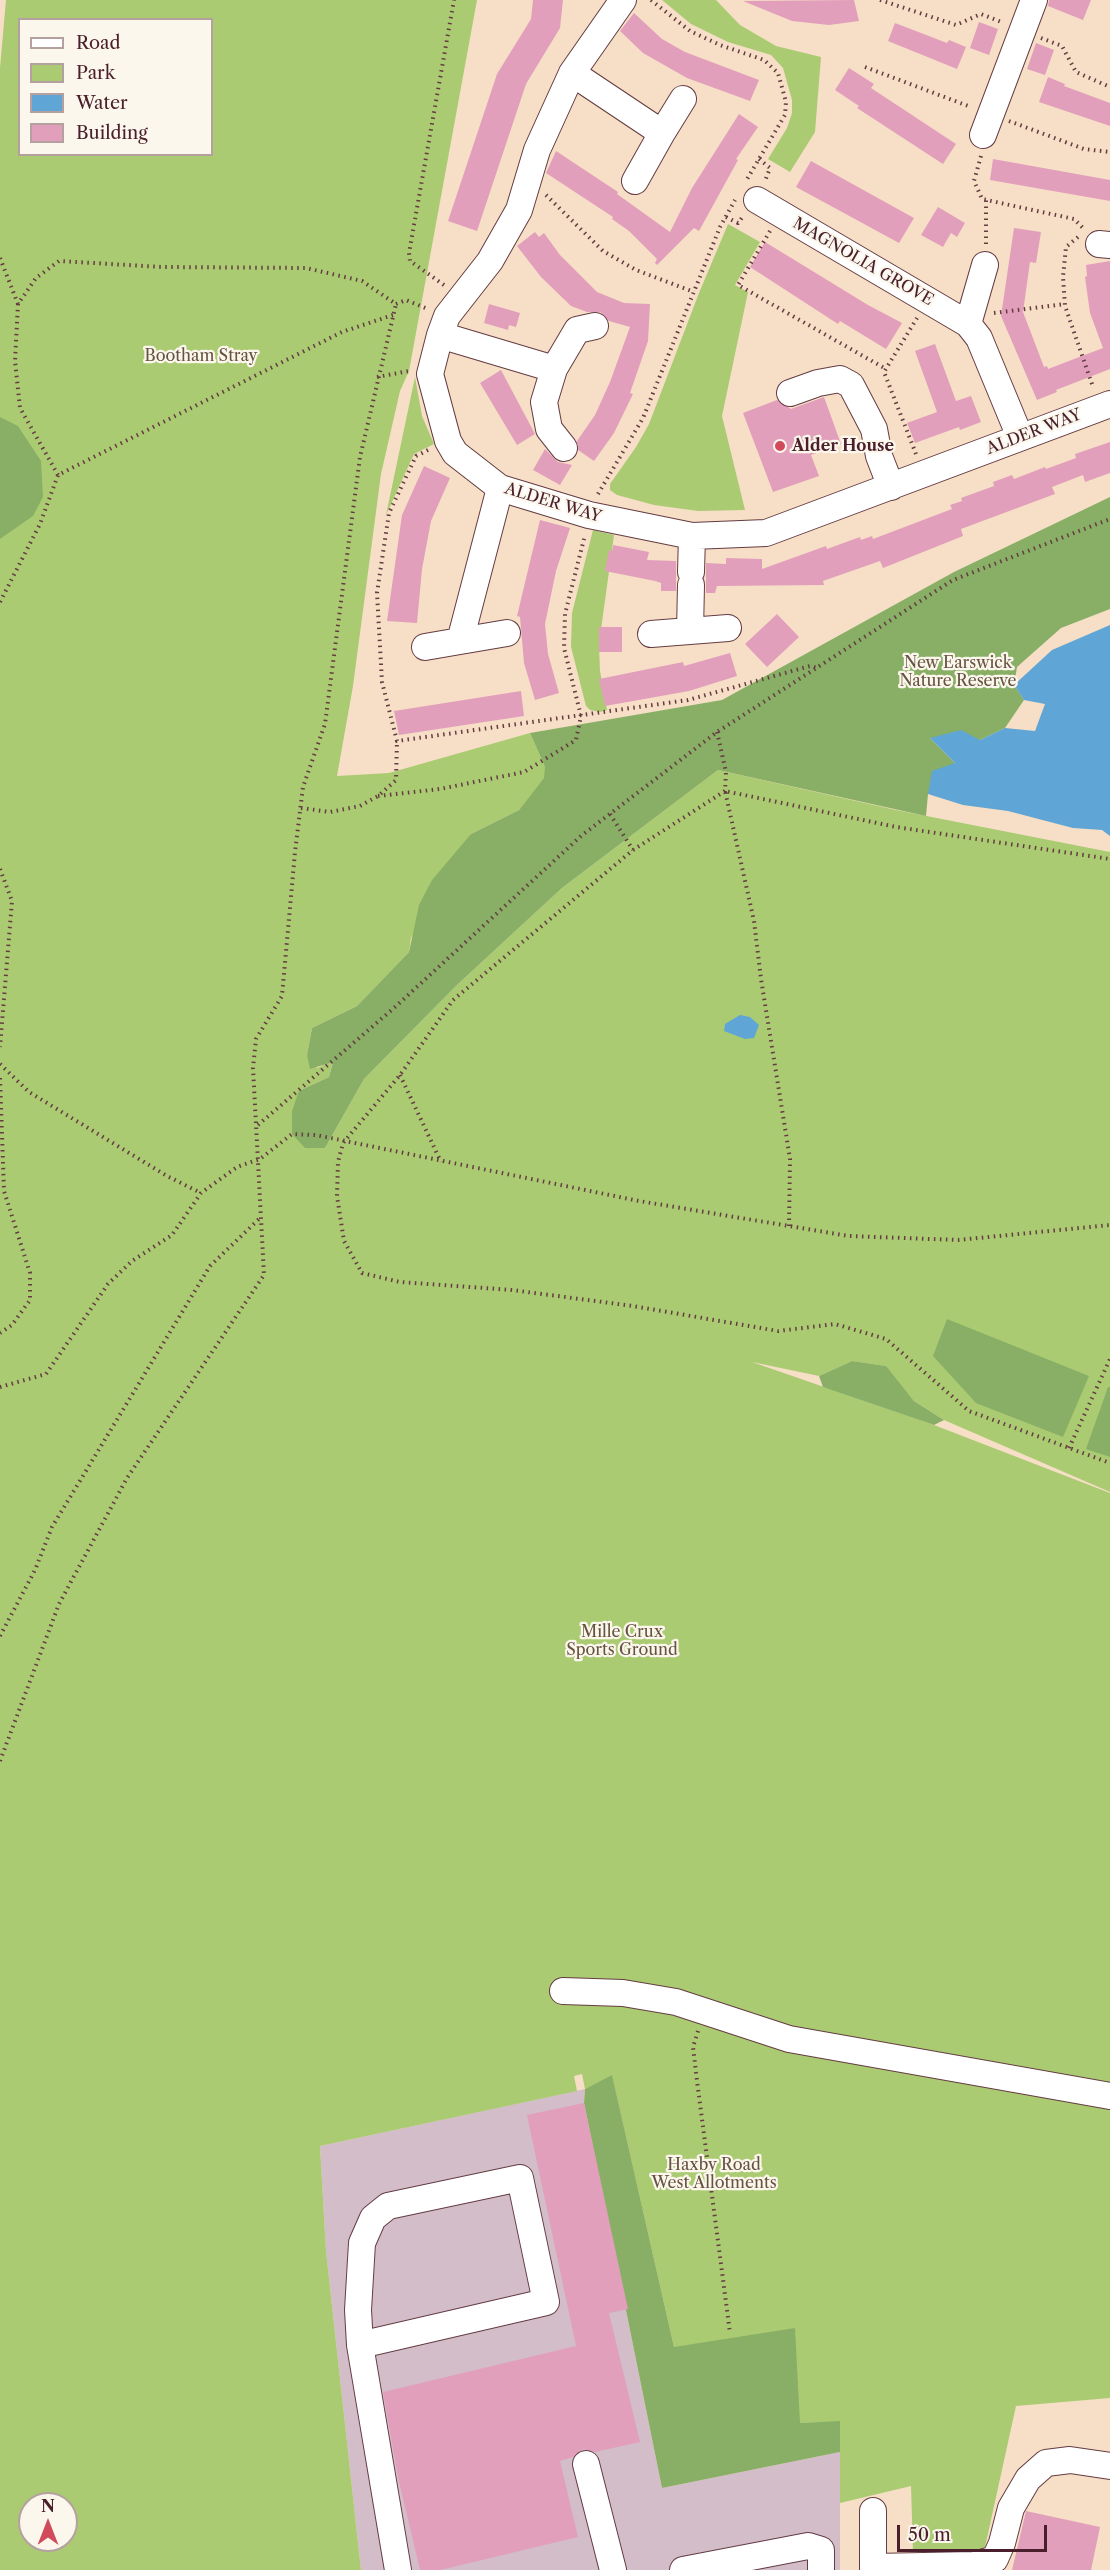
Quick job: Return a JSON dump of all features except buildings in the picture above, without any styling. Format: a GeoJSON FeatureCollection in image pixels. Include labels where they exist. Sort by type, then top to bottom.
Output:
{"type":"FeatureCollection","features":[{"type":"Feature","properties":{"kind":"street"},"geometry":{"type":"LineString","coordinates":[[430,374],[449,316],[490,261],[519,210],[529,177],[572,73],[623,0]]}},
{"type":"Feature","properties":{"kind":"street"},"geometry":{"type":"LineString","coordinates":[[983,135],[1034,0]]}},
{"type":"Feature","properties":{"kind":"street"},"geometry":{"type":"LineString","coordinates":[[572,73],[662,133]]}},
{"type":"Feature","properties":{"kind":"street"},"geometry":{"type":"LineString","coordinates":[[635,181],[683,99]]}},
{"type":"Feature","properties":{"kind":"street","name":"MAGNOLIA GROVE"},"geometry":{"type":"LineString","coordinates":[[745,195],[927,300],[970,318],[1020,437]]}},
{"type":"Feature","properties":{"kind":"street"},"geometry":{"type":"LineString","coordinates":[[970,318],[985,265]]}},
{"type":"Feature","properties":{"kind":"street"},"geometry":{"type":"LineString","coordinates":[[449,316],[554,369]]}},
{"type":"Feature","properties":{"kind":"street"},"geometry":{"type":"LineString","coordinates":[[564,448],[549,429],[544,402],[554,369],[577,330],[594,326]]}},
{"type":"Feature","properties":{"kind":"street","name":"ALDER WAY"},"geometry":{"type":"LineString","coordinates":[[430,374],[455,453],[500,488],[589,515],[692,536],[766,533],[1105,405]]}},
{"type":"Feature","properties":{"kind":"street"},"geometry":{"type":"LineString","coordinates":[[790,393],[840,379],[851,385],[874,429],[879,456],[891,487]]}},
{"type":"Feature","properties":{"kind":"street"},"geometry":{"type":"LineString","coordinates":[[460,641],[500,488]]}},
{"type":"Feature","properties":{"kind":"street"},"geometry":{"type":"LineString","coordinates":[[690,632],[692,536]]}},
{"type":"Feature","properties":{"kind":"street"},"geometry":{"type":"LineString","coordinates":[[651,634],[728,628]]}},
{"type":"Feature","properties":{"kind":"street"},"geometry":{"type":"LineString","coordinates":[[425,647],[507,633]]}},
{"type":"Feature","properties":{"kind":"street"},"geometry":{"type":"LineString","coordinates":[[563,1991],[623,1993],[676,2002],[789,2039],[1110,2096]]}},
{"type":"Feature","properties":{"kind":"street"},"geometry":{"type":"LineString","coordinates":[[360,2345],[546,2302],[520,2178],[388,2206],[373,2218],[362,2243],[358,2310],[360,2345],[398,2570]]}},
{"type":"Feature","properties":{"kind":"street"},"geometry":{"type":"LineString","coordinates":[[873,2511],[873,2568],[974,2565],[995,2559],[1002,2543],[1011,2508],[1028,2479],[1046,2463],[1070,2460],[1110,2466]]}},
{"type":"Feature","properties":{"kind":"street"},"geometry":{"type":"LineString","coordinates":[[586,2464],[613,2570]]}},
{"type":"Feature","properties":{"kind":"street"},"geometry":{"type":"LineString","coordinates":[[683,2570],[808,2546],[821,2550],[821,2570]]}},
{"type":"Feature","properties":{"kind":"path"},"geometry":{"type":"LineString","coordinates":[[449,316],[410,261],[409,253],[454,0]]}},
{"type":"Feature","properties":{"kind":"path"},"geometry":{"type":"LineString","coordinates":[[378,796],[440,789],[524,772],[576,740],[581,716],[564,648],[566,614],[589,515],[601,486],[644,418],[720,227],[745,195],[785,116],[786,102],[778,73],[764,60],[720,45],[690,31],[653,1]]}},
{"type":"Feature","properties":{"kind":"path"},"geometry":{"type":"LineString","coordinates":[[983,135],[984,152],[976,165],[974,181],[982,199],[1074,219],[1086,231],[1066,247],[1063,277],[1065,304],[1105,405]]}},
{"type":"Feature","properties":{"kind":"path"},"geometry":{"type":"LineString","coordinates":[[529,177],[603,251],[636,270],[694,292]]}},
{"type":"Feature","properties":{"kind":"path"},"geometry":{"type":"LineString","coordinates":[[985,265],[986,200]]}},
{"type":"Feature","properties":{"kind":"path"},"geometry":{"type":"LineString","coordinates":[[780,214],[738,285],[886,369]]}},
{"type":"Feature","properties":{"kind":"path"},"geometry":{"type":"LineString","coordinates":[[0,258],[18,304],[15,361],[20,408],[58,475]]}},
{"type":"Feature","properties":{"kind":"path"},"geometry":{"type":"LineString","coordinates":[[18,304],[36,278],[59,261],[162,267],[306,268],[362,281],[396,304]]}},
{"type":"Feature","properties":{"kind":"path"},"geometry":{"type":"LineString","coordinates":[[396,304],[406,300],[449,316]]}},
{"type":"Feature","properties":{"kind":"path"},"geometry":{"type":"LineString","coordinates":[[924,475],[884,372],[927,300]]}},
{"type":"Feature","properties":{"kind":"path"},"geometry":{"type":"LineString","coordinates":[[0,1761],[59,1604],[127,1478],[264,1275],[260,1218],[260,1159],[253,1068],[256,1040],[282,996],[303,787],[325,724],[360,457],[396,304]]}},
{"type":"Feature","properties":{"kind":"path"},"geometry":{"type":"LineString","coordinates":[[970,318],[1065,304]]}},
{"type":"Feature","properties":{"kind":"path"},"geometry":{"type":"LineString","coordinates":[[0,602],[40,524],[58,475],[342,332],[393,314]]}},
{"type":"Feature","properties":{"kind":"path"},"geometry":{"type":"LineString","coordinates":[[377,377],[409,371],[430,374]]}},
{"type":"Feature","properties":{"kind":"path"},"geometry":{"type":"LineString","coordinates":[[258,1125],[394,1008],[581,836],[717,732],[953,580],[1110,519]]}},
{"type":"Feature","properties":{"kind":"path"},"geometry":{"type":"LineString","coordinates":[[581,716],[688,700],[810,666],[819,668]]}},
{"type":"Feature","properties":{"kind":"path"},"geometry":{"type":"LineString","coordinates":[[717,732],[726,772],[725,791],[754,921],[790,1160],[789,1226]]}},
{"type":"Feature","properties":{"kind":"path"},"geometry":{"type":"LineString","coordinates":[[301,808],[330,812],[360,806],[378,796],[396,780],[397,741]]}},
{"type":"Feature","properties":{"kind":"path"},"geometry":{"type":"LineString","coordinates":[[1110,859],[896,827],[725,791],[633,850],[453,1000],[400,1075],[343,1143],[338,1162],[337,1196],[344,1241],[362,1273],[399,1282],[512,1290],[633,1306],[778,1331],[835,1324],[886,1339],[969,1411],[1110,1463]]}},
{"type":"Feature","properties":{"kind":"path"},"geometry":{"type":"LineString","coordinates":[[610,814],[633,850]]}},
{"type":"Feature","properties":{"kind":"path"},"geometry":{"type":"LineString","coordinates":[[0,869],[12,901],[0,1047]]}},
{"type":"Feature","properties":{"kind":"path"},"geometry":{"type":"LineString","coordinates":[[0,1064],[29,1092],[168,1176],[201,1193]]}},
{"type":"Feature","properties":{"kind":"path"},"geometry":{"type":"LineString","coordinates":[[400,1075],[441,1162]]}},
{"type":"Feature","properties":{"kind":"path"},"geometry":{"type":"LineString","coordinates":[[0,1078],[4,1191],[30,1273],[30,1300],[12,1325],[0,1333]]}},
{"type":"Feature","properties":{"kind":"path"},"geometry":{"type":"LineString","coordinates":[[0,1387],[46,1374],[108,1284],[132,1261],[172,1235],[201,1193],[237,1167],[260,1159],[292,1134],[316,1135],[343,1143],[639,1201],[849,1236],[958,1240],[1110,1225]]}},
{"type":"Feature","properties":{"kind":"path"},"geometry":{"type":"LineString","coordinates":[[0,1636],[35,1570],[52,1527],[210,1266],[260,1218]]}},
{"type":"Feature","properties":{"kind":"path"},"geometry":{"type":"LineString","coordinates":[[1069,1448],[1110,1359]]}},
{"type":"Feature","properties":{"kind":"path"},"geometry":{"type":"LineString","coordinates":[[710,2013],[698,2030],[693,2047],[730,2333]]}},
{"type":"Feature","properties":{"kind":"shaded area"},"geometry":{"type":"Polygon","coordinates":[[[585,2089],[584,2103],[662,2488],[840,2452],[840,2570],[361,2570],[326,2251],[320,2146],[585,2089]]]}},
{"type":"Feature","properties":{"kind":"green space"},"geometry":{"type":"Polygon","coordinates":[[[6,0],[477,0],[409,371],[400,391],[381,474],[353,686],[337,776],[389,773],[530,733],[545,767],[545,778],[519,810],[471,834],[411,938],[409,952],[357,1006],[312,1028],[307,1055],[317,1068],[333,1061],[329,1077],[299,1091],[325,1148],[364,1079],[457,985],[562,888],[718,770],[896,810],[1110,852],[1110,1492],[944,1420],[914,1401],[885,1366],[852,1361],[819,1376],[752,1362],[934,1425],[1110,1493],[1110,2398],[1016,2406],[980,2570],[941,2570],[941,2552],[913,2552],[911,2486],[840,2503],[840,2422],[800,2423],[674,2347],[612,2076],[585,2089],[582,2074],[574,2076],[577,2091],[320,2146],[326,2251],[361,2570],[0,2570],[0,68],[6,0]]]}},
{"type":"Feature","properties":{"kind":"green space"},"geometry":{"type":"Polygon","coordinates":[[[662,0],[716,0],[740,25],[776,46],[821,57],[815,132],[790,172],[768,159],[787,128],[792,113],[792,100],[783,68],[771,55],[728,42],[691,24],[662,0]]]}},
{"type":"Feature","properties":{"kind":"green space"},"geometry":{"type":"Polygon","coordinates":[[[728,224],[760,242],[735,285],[748,292],[722,416],[745,510],[698,511],[654,505],[617,495],[610,490],[610,484],[649,424],[728,224]]]}},
{"type":"Feature","properties":{"kind":"green space"},"geometry":{"type":"Polygon","coordinates":[[[415,377],[422,416],[434,444],[414,454],[386,515],[415,377]]]}},
{"type":"Feature","properties":{"kind":"green space"},"geometry":{"type":"Polygon","coordinates":[[[0,417],[18,426],[41,461],[43,497],[33,516],[0,539],[0,417]]]}},
{"type":"Feature","properties":{"kind":"green space","name":"New Earswick Nature Reserve"},"geometry":{"type":"Polygon","coordinates":[[[1110,497],[1110,609],[1061,628],[1017,667],[1014,685],[1024,700],[1005,728],[980,740],[930,738],[955,763],[928,794],[926,816],[718,770],[562,888],[457,985],[364,1079],[325,1148],[305,1148],[292,1134],[292,1111],[299,1091],[329,1077],[333,1062],[310,1069],[307,1055],[312,1028],[357,1006],[409,952],[419,905],[432,880],[471,834],[519,810],[544,778],[545,767],[530,733],[722,700],[954,572],[1110,497]]]}},
{"type":"Feature","properties":{"kind":"green space"},"geometry":{"type":"Polygon","coordinates":[[[593,530],[614,535],[599,644],[600,671],[607,710],[600,712],[590,710],[586,706],[571,647],[572,613],[593,530]]]}},
{"type":"Feature","properties":{"kind":"green space"},"geometry":{"type":"Polygon","coordinates":[[[947,1319],[1089,1376],[1063,1437],[976,1403],[933,1356],[947,1319]]]}},
{"type":"Feature","properties":{"kind":"green space"},"geometry":{"type":"Polygon","coordinates":[[[852,1361],[886,1366],[914,1401],[944,1420],[934,1425],[823,1387],[819,1376],[852,1361]]]}},
{"type":"Feature","properties":{"kind":"green space"},"geometry":{"type":"Polygon","coordinates":[[[1108,1387],[1110,1387],[1110,1457],[1086,1449],[1108,1387]]]}},
{"type":"Feature","properties":{"kind":"green space"},"geometry":{"type":"Polygon","coordinates":[[[612,2075],[674,2347],[795,2328],[800,2423],[840,2421],[840,2452],[662,2488],[584,2103],[585,2089],[612,2075]]]}},
{"type":"Feature","properties":{"kind":"water"},"geometry":{"type":"Polygon","coordinates":[[[1110,625],[1110,836],[1102,830],[1073,828],[1008,811],[963,805],[928,794],[932,771],[955,763],[930,738],[961,730],[980,740],[1005,728],[1035,731],[1045,704],[1024,700],[1014,685],[1052,650],[1110,625]]]}},
{"type":"Feature","properties":{"kind":"water"},"geometry":{"type":"Polygon","coordinates":[[[740,1015],[750,1017],[759,1025],[754,1038],[745,1039],[724,1031],[725,1024],[740,1015]]]}},
{"type":"Feature","properties":{"kind":"place","name":"Alder House"},"geometry":{"type":"Point","coordinates":[780,446]}},
{"type":"Feature","properties":{"kind":"park label","name":"Bootham Stray"},"geometry":{"type":"Point","coordinates":[201,356]}},
{"type":"Feature","properties":{"kind":"park label","name":"Mille Crux Sports Ground"},"geometry":{"type":"Point","coordinates":[622,1641]}},
{"type":"Feature","properties":{"kind":"park label","name":"Haxby Road West Allotments"},"geometry":{"type":"Point","coordinates":[714,2174]}}]}
